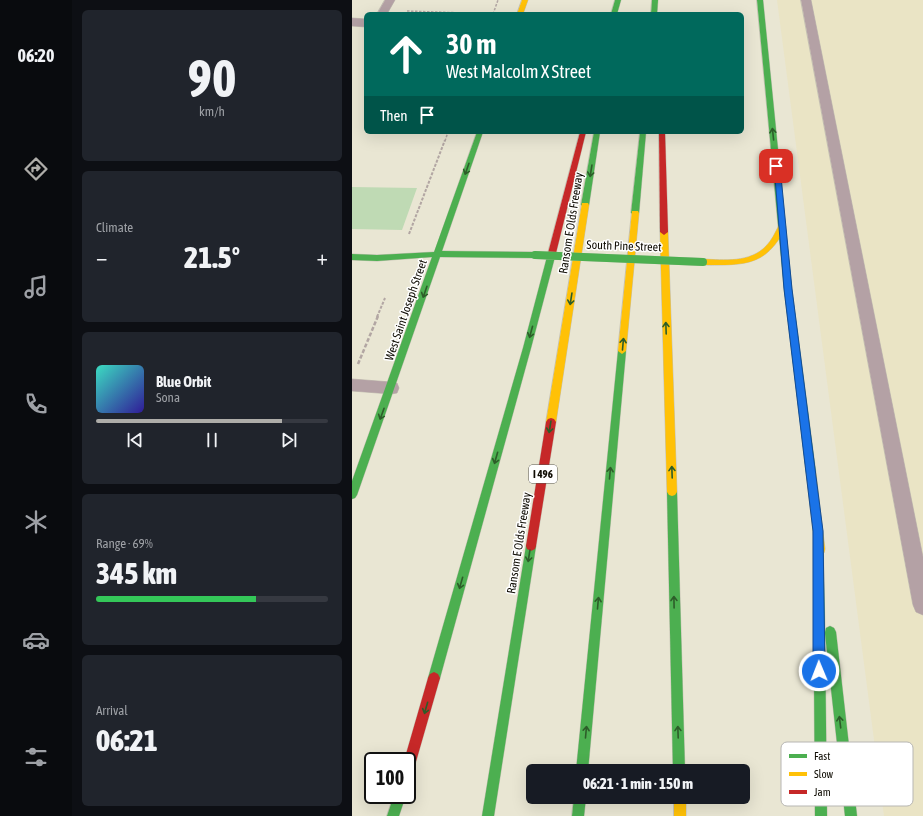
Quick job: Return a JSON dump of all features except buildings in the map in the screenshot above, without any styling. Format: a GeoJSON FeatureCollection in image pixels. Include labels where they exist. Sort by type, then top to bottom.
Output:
{"type":"FeatureCollection","features":[{"type":"Feature","properties":{"kind":"main road"},"geometry":{"type":"LineString","coordinates":[[521,12],[524,0]]}},
{"type":"Feature","properties":{"kind":"main road"},"geometry":{"type":"LineString","coordinates":[[615,12],[618,0]]}},
{"type":"Feature","properties":{"kind":"main road"},"geometry":{"type":"LineString","coordinates":[[654,12],[655,0]]}},
{"type":"Feature","properties":{"kind":"main road"},"geometry":{"type":"LineString","coordinates":[[658,0],[659,12]]}},
{"type":"Feature","properties":{"kind":"main road"},"geometry":{"type":"LineString","coordinates":[[760,0],[782,227],[843,742]]}},
{"type":"Feature","properties":{"kind":"main road","name":"West Saint Joseph Street"},"geometry":{"type":"LineString","coordinates":[[352,495],[479,134]]}},
{"type":"Feature","properties":{"kind":"main road"},"geometry":{"type":"LineString","coordinates":[[413,752],[527,348],[582,134]]}},
{"type":"Feature","properties":{"kind":"main road","name":"Ransom E Olds Freeway"},"geometry":{"type":"LineString","coordinates":[[488,816],[597,134]]}},
{"type":"Feature","properties":{"kind":"main road"},"geometry":{"type":"LineString","coordinates":[[583,764],[643,134]]}},
{"type":"Feature","properties":{"kind":"main road"},"geometry":{"type":"LineString","coordinates":[[662,134],[665,304],[672,482],[679,764]]}},
{"type":"Feature","properties":{"kind":"main road","name":"South Pine Street"},"geometry":{"type":"LineString","coordinates":[[352,257],[377,258],[438,254],[535,255],[703,262],[740,262],[760,256],[769,250],[775,244],[782,227]]}},
{"type":"Feature","properties":{"kind":"main road"},"geometry":{"type":"LineString","coordinates":[[818,531],[820,742]]}},
{"type":"Feature","properties":{"kind":"main road"},"geometry":{"type":"LineString","coordinates":[[393,816],[397,804]]}},
{"type":"Feature","properties":{"kind":"main road"},"geometry":{"type":"LineString","coordinates":[[578,816],[579,804]]}},
{"type":"Feature","properties":{"kind":"main road"},"geometry":{"type":"LineString","coordinates":[[680,804],[680,816]]}},
{"type":"Feature","properties":{"kind":"main road"},"geometry":{"type":"LineString","coordinates":[[821,806],[821,816]]}},
{"type":"Feature","properties":{"kind":"main road"},"geometry":{"type":"LineString","coordinates":[[851,806],[852,816]]}},
{"type":"Feature","properties":{"kind":"street"},"geometry":{"type":"LineString","coordinates":[[352,22],[364,23]]}},
{"type":"Feature","properties":{"kind":"lane"},"geometry":{"type":"LineString","coordinates":[[383,12],[390,0]]}},
{"type":"Feature","properties":{"kind":"lane"},"geometry":{"type":"LineString","coordinates":[[806,0],[923,604]]}},
{"type":"Feature","properties":{"kind":"lane"},"geometry":{"type":"LineString","coordinates":[[352,385],[391,388]]}},
{"type":"Feature","properties":{"kind":"path"},"geometry":{"type":"LineString","coordinates":[[494,12],[498,0]]}},
{"type":"Feature","properties":{"kind":"path"},"geometry":{"type":"LineString","coordinates":[[409,234],[447,134]]}},
{"type":"Feature","properties":{"kind":"path"},"geometry":{"type":"LineString","coordinates":[[358,366],[385,298]]}},
{"type":"Feature","properties":{"kind":"shaded area"},"geometry":{"type":"Polygon","coordinates":[[[777,0],[923,0],[923,816],[884,816],[883,806],[913,806],[913,742],[874,742],[777,0]]]}},
{"type":"Feature","properties":{"kind":"green space"},"geometry":{"type":"Polygon","coordinates":[[[352,187],[417,188],[402,230],[352,229],[352,187]]]}},
{"type":"Feature","properties":{"kind":"traffic: fast"},"geometry":{"type":"LineString","coordinates":[[615,12],[618,0]]}},
{"type":"Feature","properties":{"kind":"traffic: fast"},"geometry":{"type":"LineString","coordinates":[[654,12],[655,0]]}},
{"type":"Feature","properties":{"kind":"traffic: fast"},"geometry":{"type":"LineString","coordinates":[[760,0],[788,289],[811,473]]}},
{"type":"Feature","properties":{"kind":"traffic: fast"},"geometry":{"type":"LineString","coordinates":[[352,495],[479,134]]}},
{"type":"Feature","properties":{"kind":"traffic: fast"},"geometry":{"type":"LineString","coordinates":[[585,205],[597,134]]}},
{"type":"Feature","properties":{"kind":"traffic: fast"},"geometry":{"type":"LineString","coordinates":[[635,213],[643,134]]}},
{"type":"Feature","properties":{"kind":"traffic: fast"},"geometry":{"type":"LineString","coordinates":[[434,678],[527,348],[552,253]]}},
{"type":"Feature","properties":{"kind":"traffic: fast"},"geometry":{"type":"LineString","coordinates":[[352,257],[377,258],[438,254],[535,255]]}},
{"type":"Feature","properties":{"kind":"traffic: fast"},"geometry":{"type":"LineString","coordinates":[[535,255],[703,262]]}},
{"type":"Feature","properties":{"kind":"traffic: fast"},"geometry":{"type":"LineString","coordinates":[[583,764],[622,351]]}},
{"type":"Feature","properties":{"kind":"traffic: fast"},"geometry":{"type":"LineString","coordinates":[[672,492],[679,764]]}},
{"type":"Feature","properties":{"kind":"traffic: fast"},"geometry":{"type":"LineString","coordinates":[[818,531],[820,742]]}},
{"type":"Feature","properties":{"kind":"traffic: fast"},"geometry":{"type":"LineString","coordinates":[[488,816],[531,546]]}},
{"type":"Feature","properties":{"kind":"traffic: fast"},"geometry":{"type":"LineString","coordinates":[[830,632],[843,742]]}},
{"type":"Feature","properties":{"kind":"traffic: fast"},"geometry":{"type":"LineString","coordinates":[[393,816],[397,804]]}},
{"type":"Feature","properties":{"kind":"traffic: fast"},"geometry":{"type":"LineString","coordinates":[[578,816],[579,804]]}},
{"type":"Feature","properties":{"kind":"traffic: fast"},"geometry":{"type":"LineString","coordinates":[[821,806],[821,816]]}},
{"type":"Feature","properties":{"kind":"traffic: fast"},"geometry":{"type":"LineString","coordinates":[[850,806],[851,816]]}},
{"type":"Feature","properties":{"kind":"traffic: slow"},"geometry":{"type":"LineString","coordinates":[[521,12],[525,0]]}},
{"type":"Feature","properties":{"kind":"traffic: slow"},"geometry":{"type":"LineString","coordinates":[[551,422],[585,205]]}},
{"type":"Feature","properties":{"kind":"traffic: slow"},"geometry":{"type":"LineString","coordinates":[[622,351],[635,213]]}},
{"type":"Feature","properties":{"kind":"traffic: slow"},"geometry":{"type":"LineString","coordinates":[[703,262],[728,262],[750,259],[768,249],[782,227]]}},
{"type":"Feature","properties":{"kind":"traffic: slow"},"geometry":{"type":"LineString","coordinates":[[664,232],[672,492]]}},
{"type":"Feature","properties":{"kind":"traffic: slow"},"geometry":{"type":"LineString","coordinates":[[811,473],[820,549]]}},
{"type":"Feature","properties":{"kind":"traffic: slow"},"geometry":{"type":"LineString","coordinates":[[680,804],[680,816]]}},
{"type":"Feature","properties":{"kind":"traffic: jam"},"geometry":{"type":"LineString","coordinates":[[552,253],[582,134]]}},
{"type":"Feature","properties":{"kind":"traffic: jam"},"geometry":{"type":"LineString","coordinates":[[662,134],[664,232]]}},
{"type":"Feature","properties":{"kind":"traffic: jam"},"geometry":{"type":"LineString","coordinates":[[531,546],[551,422]]}},
{"type":"Feature","properties":{"kind":"traffic: jam"},"geometry":{"type":"LineString","coordinates":[[413,752],[434,678]]}},
{"type":"Feature","properties":{"kind":"route"},"geometry":{"type":"LineString","coordinates":[[776,166],[788,289],[818,531],[819,671]]}}]}
